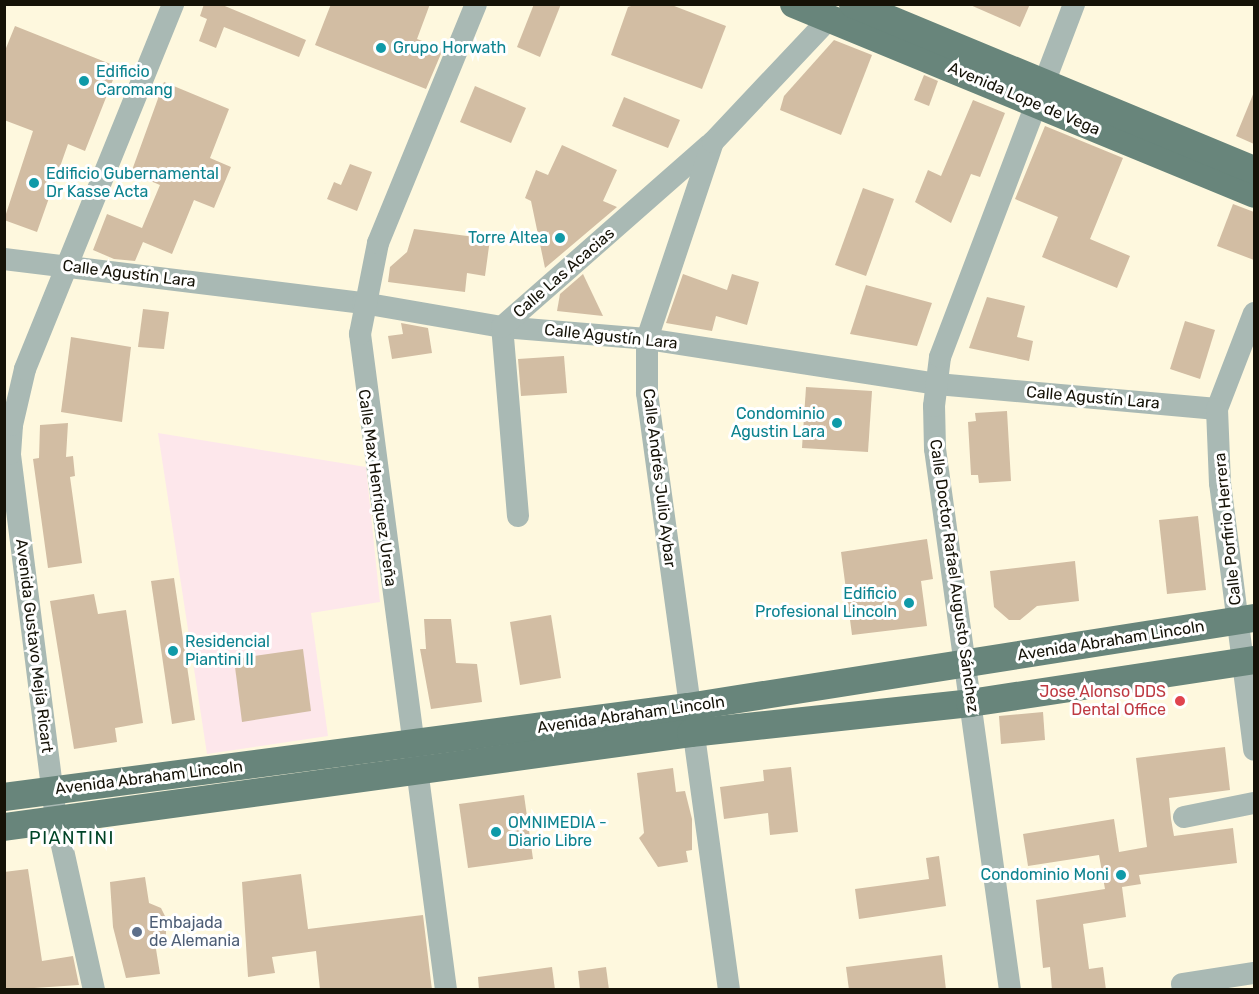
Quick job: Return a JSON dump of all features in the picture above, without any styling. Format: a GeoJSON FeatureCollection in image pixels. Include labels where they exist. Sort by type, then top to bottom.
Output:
{"type":"FeatureCollection","features":[{"type":"Feature","properties":{"kind":"main road","name":"Avenida Lope de Vega"},"geometry":{"type":"LineString","coordinates":[[794,4],[828,20],[1254,170]]}},
{"type":"Feature","properties":{"kind":"main road","name":"Avenida Lope de Vega"},"geometry":{"type":"LineString","coordinates":[[853,4],[1254,194]]}},
{"type":"Feature","properties":{"kind":"main road","name":"Avenida Abraham Lincoln"},"geometry":{"type":"LineString","coordinates":[[4,827],[413,760],[690,720],[965,664],[1246,619]]}},
{"type":"Feature","properties":{"kind":"main road","name":"Avenida Abraham Lincoln"},"geometry":{"type":"LineString","coordinates":[[690,720],[970,703],[1248,661]]}},
{"type":"Feature","properties":{"kind":"main road","name":"Avenida Abraham Lincoln"},"geometry":{"type":"LineString","coordinates":[[4,797],[53,789],[413,760]]}},
{"type":"Feature","properties":{"kind":"street","name":"Avenida Gustavo Mejía Ricart"},"geometry":{"type":"LineString","coordinates":[[93,990],[56,819],[11,516],[10,454],[17,396],[173,4]]}},
{"type":"Feature","properties":{"kind":"street","name":"Calle Max Henríquez Ureña"},"geometry":{"type":"LineString","coordinates":[[446,990],[360,363],[363,303],[378,243],[476,4]]}},
{"type":"Feature","properties":{"kind":"street","name":"Calle Doctor Rafael Augusto Sánchez"},"geometry":{"type":"LineString","coordinates":[[1010,990],[934,449],[937,384],[940,357],[1074,4]]}},
{"type":"Feature","properties":{"kind":"street","name":"Calle Andrés Julio Aybar"},"geometry":{"type":"LineString","coordinates":[[729,990],[690,720],[647,393],[647,339],[713,142],[828,20]]}},
{"type":"Feature","properties":{"kind":"street","name":"Calle Las Acacias"},"geometry":{"type":"LineString","coordinates":[[518,516],[502,327],[713,142]]}},
{"type":"Feature","properties":{"kind":"street","name":"Calle Agustín Lara"},"geometry":{"type":"LineString","coordinates":[[4,259],[363,303],[502,327],[647,339],[937,384],[1218,409]]}},
{"type":"Feature","properties":{"kind":"street","name":"Calle Porfirio Herrera"},"geometry":{"type":"LineString","coordinates":[[1254,313],[1218,409],[1220,483],[1246,619],[1254,750]]}},
{"type":"Feature","properties":{"kind":"street"},"geometry":{"type":"LineString","coordinates":[[1184,817],[1254,803]]}},
{"type":"Feature","properties":{"kind":"street"},"geometry":{"type":"LineString","coordinates":[[1182,984],[1254,973]]}},
{"type":"Feature","properties":{"kind":"shaded area"},"geometry":{"type":"Polygon","coordinates":[[[158,433],[366,467],[380,602],[311,613],[328,736],[207,754],[158,433]]]}},
{"type":"Feature","properties":{"kind":"building"},"geometry":{"type":"Polygon","coordinates":[[[204,4],[220,4],[306,40],[299,57],[224,27],[216,48],[199,41],[207,19],[200,16],[204,4]]]}},
{"type":"Feature","properties":{"kind":"building","name":"Grupo Horwath"},"geometry":{"type":"Polygon","coordinates":[[[331,4],[430,4],[417,39],[443,49],[426,89],[315,45],[331,4]]]}},
{"type":"Feature","properties":{"kind":"building"},"geometry":{"type":"Polygon","coordinates":[[[534,4],[561,4],[540,57],[517,47],[534,4]]]}},
{"type":"Feature","properties":{"kind":"building"},"geometry":{"type":"Polygon","coordinates":[[[637,4],[669,4],[726,26],[702,89],[611,55],[628,7],[637,4]]]}},
{"type":"Feature","properties":{"kind":"building"},"geometry":{"type":"Polygon","coordinates":[[[968,4],[1030,4],[1020,27],[968,4]]]}},
{"type":"Feature","properties":{"kind":"building"},"geometry":{"type":"Polygon","coordinates":[[[15,26],[118,67],[85,151],[68,144],[37,232],[4,220],[33,131],[4,120],[4,53],[15,26]]]}},
{"type":"Feature","properties":{"kind":"building"},"geometry":{"type":"Polygon","coordinates":[[[834,40],[872,55],[841,135],[780,110],[784,96],[834,40]]]}},
{"type":"Feature","properties":{"kind":"building"},"geometry":{"type":"Polygon","coordinates":[[[924,75],[938,81],[929,106],[914,100],[924,75]]]}},
{"type":"Feature","properties":{"kind":"building"},"geometry":{"type":"Polygon","coordinates":[[[164,82],[229,109],[210,158],[231,167],[214,208],[194,200],[172,254],[143,242],[135,261],[114,259],[93,250],[107,214],[142,228],[160,185],[131,173],[164,82]]]}},
{"type":"Feature","properties":{"kind":"building"},"geometry":{"type":"Polygon","coordinates":[[[475,86],[526,108],[511,143],[460,122],[475,86]]]}},
{"type":"Feature","properties":{"kind":"building"},"geometry":{"type":"Polygon","coordinates":[[[1254,92],[1254,144],[1236,136],[1254,92]]]}},
{"type":"Feature","properties":{"kind":"building"},"geometry":{"type":"Polygon","coordinates":[[[624,97],[680,120],[668,148],[612,126],[624,97]]]}},
{"type":"Feature","properties":{"kind":"building"},"geometry":{"type":"Polygon","coordinates":[[[973,100],[1005,113],[980,177],[971,174],[951,223],[915,202],[928,170],[941,176],[973,100]]]}},
{"type":"Feature","properties":{"kind":"building"},"geometry":{"type":"Polygon","coordinates":[[[1045,126],[1123,158],[1090,239],[1130,256],[1117,288],[1042,257],[1058,217],[1015,199],[1045,126]]]}},
{"type":"Feature","properties":{"kind":"building","name":"Torre Altea"},"geometry":{"type":"Polygon","coordinates":[[[562,145],[617,170],[603,201],[617,207],[545,268],[531,201],[525,198],[536,170],[548,175],[562,145]]]}},
{"type":"Feature","properties":{"kind":"building"},"geometry":{"type":"Polygon","coordinates":[[[350,164],[372,172],[357,211],[327,199],[334,182],[341,185],[350,164]]]}},
{"type":"Feature","properties":{"kind":"building"},"geometry":{"type":"Polygon","coordinates":[[[863,188],[894,199],[866,276],[835,265],[863,188]]]}},
{"type":"Feature","properties":{"kind":"building"},"geometry":{"type":"Polygon","coordinates":[[[1233,204],[1254,212],[1254,260],[1217,246],[1233,204]]]}},
{"type":"Feature","properties":{"kind":"building"},"geometry":{"type":"Polygon","coordinates":[[[414,229],[490,239],[485,276],[467,273],[465,292],[388,282],[390,267],[407,252],[414,229]]]}},
{"type":"Feature","properties":{"kind":"building"},"geometry":{"type":"Polygon","coordinates":[[[583,274],[603,316],[557,311],[560,294],[583,274]]]}},
{"type":"Feature","properties":{"kind":"building"},"geometry":{"type":"Polygon","coordinates":[[[683,274],[727,290],[732,274],[759,282],[747,325],[716,316],[712,331],[666,323],[683,274]]]}},
{"type":"Feature","properties":{"kind":"building"},"geometry":{"type":"Polygon","coordinates":[[[866,285],[932,303],[917,346],[850,334],[866,285]]]}},
{"type":"Feature","properties":{"kind":"building"},"geometry":{"type":"Polygon","coordinates":[[[987,297],[1025,306],[1017,337],[1033,341],[1029,361],[969,348],[987,297]]]}},
{"type":"Feature","properties":{"kind":"building"},"geometry":{"type":"Polygon","coordinates":[[[143,309],[169,312],[164,349],[138,347],[143,309]]]}},
{"type":"Feature","properties":{"kind":"building"},"geometry":{"type":"Polygon","coordinates":[[[1185,321],[1215,330],[1200,379],[1170,369],[1185,321]]]}},
{"type":"Feature","properties":{"kind":"building"},"geometry":{"type":"Polygon","coordinates":[[[401,323],[428,328],[432,353],[392,359],[388,336],[403,334],[401,323]]]}},
{"type":"Feature","properties":{"kind":"building"},"geometry":{"type":"Polygon","coordinates":[[[71,337],[131,347],[122,422],[61,412],[71,337]]]}},
{"type":"Feature","properties":{"kind":"building"},"geometry":{"type":"Polygon","coordinates":[[[564,356],[567,393],[521,396],[518,359],[564,356]]]}},
{"type":"Feature","properties":{"kind":"building","name":"Condominio Agustin Lara"},"geometry":{"type":"Polygon","coordinates":[[[806,387],[872,391],[868,452],[802,448],[806,387]]]}},
{"type":"Feature","properties":{"kind":"building"},"geometry":{"type":"Polygon","coordinates":[[[1007,411],[1011,481],[979,483],[978,475],[971,475],[968,422],[976,421],[975,413],[1007,411]]]}},
{"type":"Feature","properties":{"kind":"building"},"geometry":{"type":"Polygon","coordinates":[[[68,423],[66,457],[73,456],[75,476],[70,477],[82,563],[48,568],[33,459],[39,458],[40,425],[68,423]]]}},
{"type":"Feature","properties":{"kind":"building"},"geometry":{"type":"Polygon","coordinates":[[[1198,516],[1206,590],[1167,594],[1159,520],[1198,516]]]}},
{"type":"Feature","properties":{"kind":"building"},"geometry":{"type":"Polygon","coordinates":[[[927,539],[933,579],[921,581],[927,626],[852,635],[841,552],[927,539]]]}},
{"type":"Feature","properties":{"kind":"building"},"geometry":{"type":"Polygon","coordinates":[[[1075,561],[1079,601],[1037,606],[1020,620],[1009,620],[994,607],[990,571],[1075,561]]]}},
{"type":"Feature","properties":{"kind":"building","name":"Residencial Piantini II"},"geometry":{"type":"Polygon","coordinates":[[[174,578],[195,720],[172,724],[151,581],[174,578]]]}},
{"type":"Feature","properties":{"kind":"building"},"geometry":{"type":"Polygon","coordinates":[[[94,594],[98,614],[126,610],[143,723],[115,728],[117,742],[74,749],[50,601],[94,594]]]}},
{"type":"Feature","properties":{"kind":"building"},"geometry":{"type":"Polygon","coordinates":[[[551,615],[561,678],[520,685],[510,622],[551,615]]]}},
{"type":"Feature","properties":{"kind":"building"},"geometry":{"type":"Polygon","coordinates":[[[424,619],[451,619],[456,663],[477,664],[482,702],[431,709],[420,649],[426,649],[424,619]]]}},
{"type":"Feature","properties":{"kind":"building"},"geometry":{"type":"Polygon","coordinates":[[[303,649],[311,711],[242,722],[234,659],[303,649]]]}},
{"type":"Feature","properties":{"kind":"building"},"geometry":{"type":"Polygon","coordinates":[[[1043,712],[1045,740],[1001,744],[999,716],[1043,712]]]}},
{"type":"Feature","properties":{"kind":"building"},"geometry":{"type":"Polygon","coordinates":[[[1225,747],[1230,790],[1169,798],[1171,819],[1174,836],[1233,828],[1237,863],[1139,875],[1141,884],[1122,887],[1126,917],[1083,924],[1089,969],[1103,967],[1106,990],[1052,990],[1050,967],[1043,968],[1036,900],[1105,889],[1099,855],[1028,866],[1023,834],[1114,819],[1119,852],[1147,847],[1136,758],[1225,747]]]}},
{"type":"Feature","properties":{"kind":"building"},"geometry":{"type":"Polygon","coordinates":[[[791,767],[798,832],[770,835],[768,813],[724,819],[720,787],[764,781],[763,770],[791,767]]]}},
{"type":"Feature","properties":{"kind":"building"},"geometry":{"type":"Polygon","coordinates":[[[673,768],[676,792],[685,791],[692,819],[692,850],[686,851],[688,862],[658,867],[639,838],[644,833],[637,773],[673,768]]]}},
{"type":"Feature","properties":{"kind":"building","name":"OMNIMEDIA - Diario Libre"},"geometry":{"type":"Polygon","coordinates":[[[524,795],[533,859],[468,868],[459,804],[524,795]]]}},
{"type":"Feature","properties":{"kind":"building"},"geometry":{"type":"Polygon","coordinates":[[[939,856],[946,906],[859,919],[855,889],[929,879],[926,858],[939,856]]]}},
{"type":"Feature","properties":{"kind":"building"},"geometry":{"type":"Polygon","coordinates":[[[28,869],[42,961],[73,956],[79,985],[4,990],[4,872],[28,869]]]}},
{"type":"Feature","properties":{"kind":"building"},"geometry":{"type":"Polygon","coordinates":[[[301,874],[308,929],[423,915],[432,990],[320,990],[316,951],[272,957],[275,973],[248,977],[242,882],[301,874]]]}},
{"type":"Feature","properties":{"kind":"building"},"geometry":{"type":"Polygon","coordinates":[[[145,877],[149,903],[161,908],[166,918],[166,940],[156,949],[160,974],[126,978],[113,927],[110,882],[145,877]]]}},
{"type":"Feature","properties":{"kind":"building"},"geometry":{"type":"Polygon","coordinates":[[[942,955],[946,990],[849,990],[846,967],[942,955]]]}},
{"type":"Feature","properties":{"kind":"building"},"geometry":{"type":"Polygon","coordinates":[[[552,967],[555,990],[479,990],[478,977],[552,967]]]}},
{"type":"Feature","properties":{"kind":"building"},"geometry":{"type":"Polygon","coordinates":[[[606,967],[609,990],[580,990],[578,971],[606,967]]]}},
{"type":"Feature","properties":{"kind":"place","name":"Grupo Horwath"},"geometry":{"type":"Point","coordinates":[381,48]}},
{"type":"Feature","properties":{"kind":"place","name":"Edificio Caromang"},"geometry":{"type":"Point","coordinates":[84,81]}},
{"type":"Feature","properties":{"kind":"place","name":"Edificio Gubernamental Dr Kasse Acta"},"geometry":{"type":"Point","coordinates":[34,183]}},
{"type":"Feature","properties":{"kind":"place","name":"Torre Altea"},"geometry":{"type":"Point","coordinates":[560,238]}},
{"type":"Feature","properties":{"kind":"place","name":"Condominio Agustin Lara"},"geometry":{"type":"Point","coordinates":[837,423]}},
{"type":"Feature","properties":{"kind":"place","name":"Edificio Profesional Lincoln"},"geometry":{"type":"Point","coordinates":[909,603]}},
{"type":"Feature","properties":{"kind":"place","name":"Residencial Piantini II"},"geometry":{"type":"Point","coordinates":[173,651]}},
{"type":"Feature","properties":{"kind":"place","name":"Jose Alonso DDS Dental Office"},"geometry":{"type":"Point","coordinates":[1180,701]}},
{"type":"Feature","properties":{"kind":"place","name":"OMNIMEDIA - Diario Libre"},"geometry":{"type":"Point","coordinates":[496,832]}},
{"type":"Feature","properties":{"kind":"place","name":"Condominio Moni"},"geometry":{"type":"Point","coordinates":[1121,875]}},
{"type":"Feature","properties":{"kind":"place","name":"Embajada de Alemania"},"geometry":{"type":"Point","coordinates":[137,932]}},
{"type":"Feature","properties":{"kind":"district","name":"PIANTINI"},"geometry":{"type":"Point","coordinates":[72,838]}}]}
